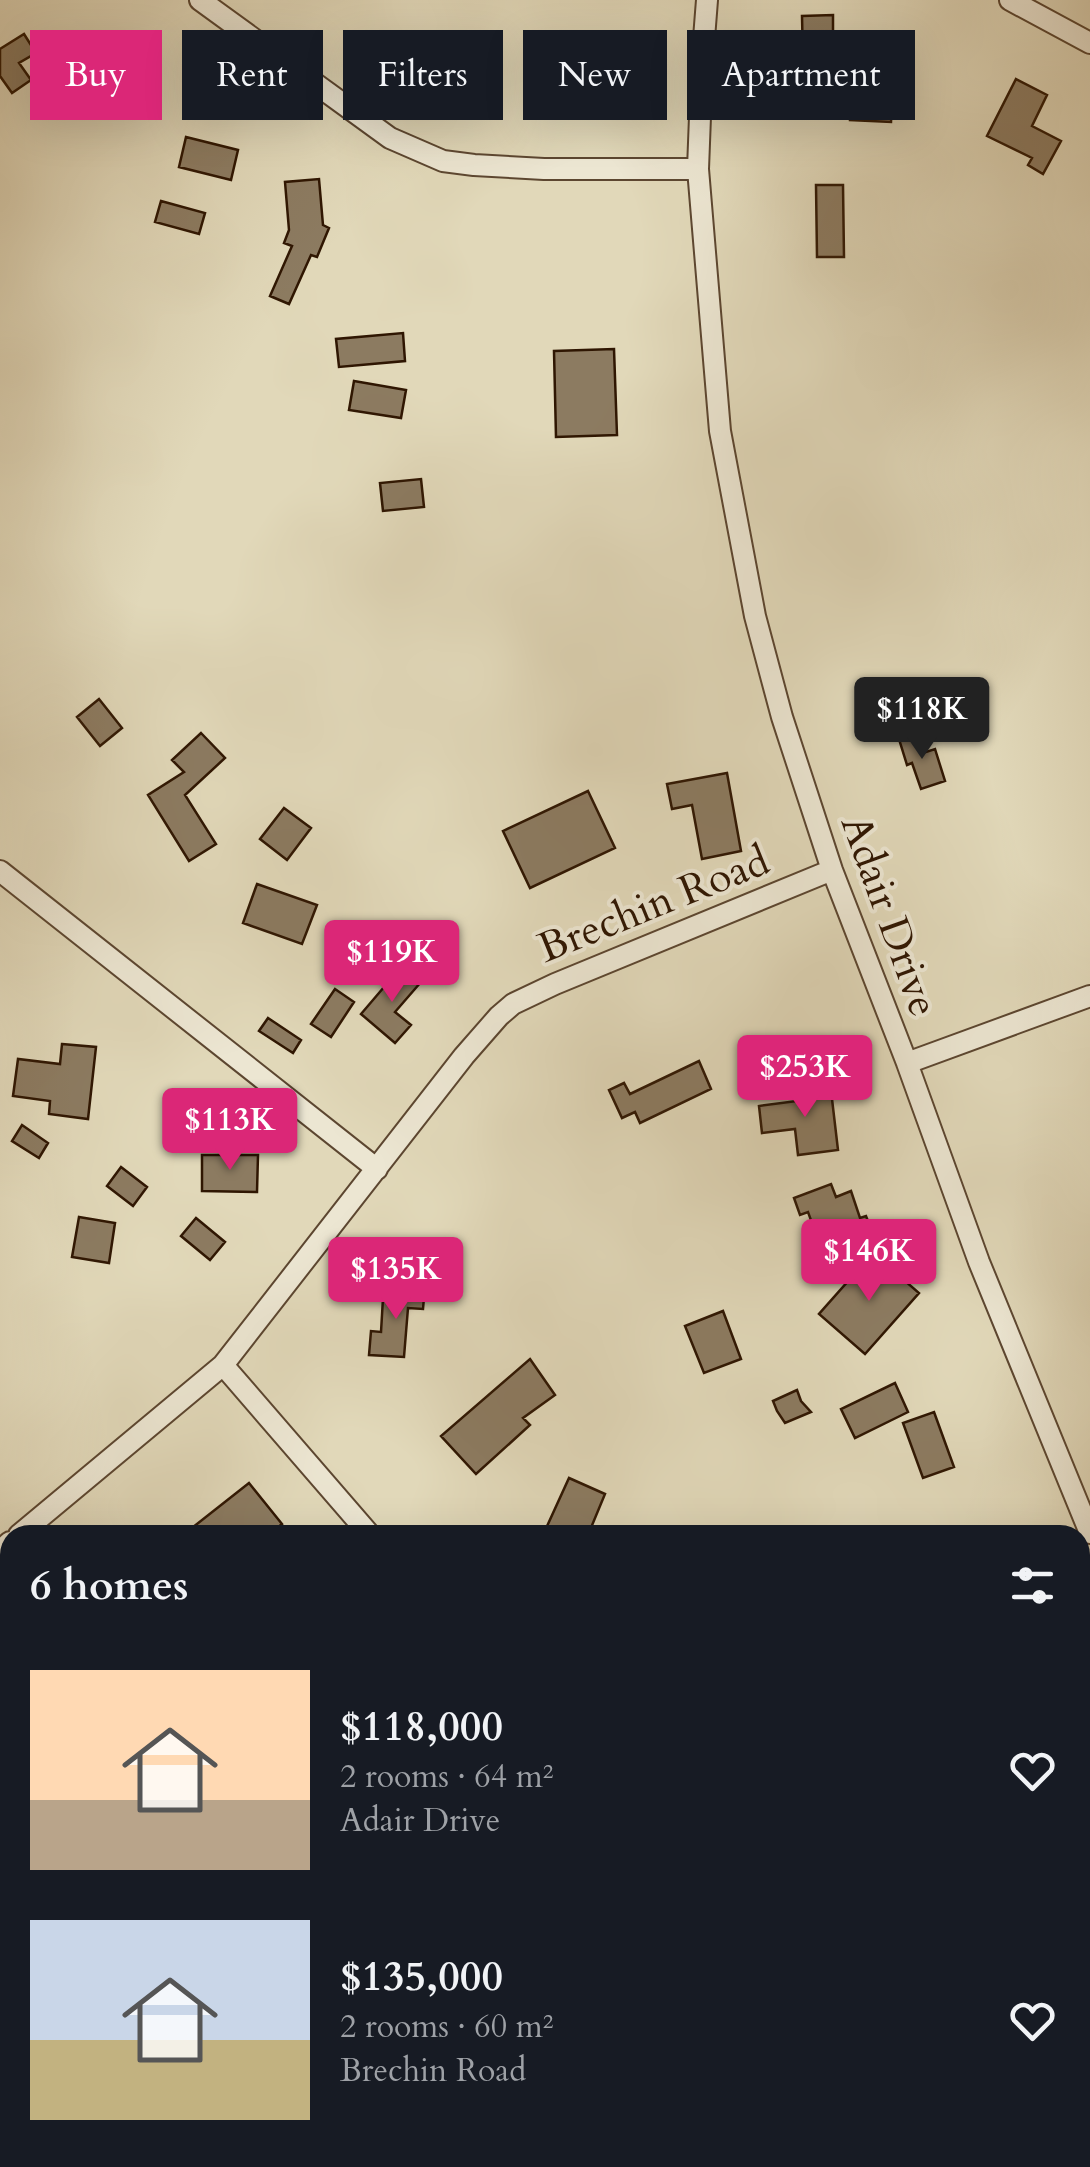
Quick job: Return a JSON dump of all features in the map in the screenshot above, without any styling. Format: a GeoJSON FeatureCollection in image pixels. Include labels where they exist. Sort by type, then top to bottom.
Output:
{"type":"FeatureCollection","features":[{"type":"Feature","properties":{"kind":"street"},"geometry":{"type":"LineString","coordinates":[[200,0],[390,138],[443,161],[544,168],[698,169]]}},
{"type":"Feature","properties":{"kind":"street","name":"Adair Drive"},"geometry":{"type":"LineString","coordinates":[[707,0],[698,169],[720,431],[755,616],[782,717],[832,870],[979,1262],[1087,1525]]}},
{"type":"Feature","properties":{"kind":"street"},"geometry":{"type":"LineString","coordinates":[[1010,0],[1090,43]]}},
{"type":"Feature","properties":{"kind":"street","name":"Brechin Road"},"geometry":{"type":"LineString","coordinates":[[31,1525],[223,1365],[464,1056],[513,1004],[832,870]]}},
{"type":"Feature","properties":{"kind":"street"},"geometry":{"type":"LineString","coordinates":[[0,871],[377,1168]]}},
{"type":"Feature","properties":{"kind":"street"},"geometry":{"type":"LineString","coordinates":[[907,1063],[1090,996]]}},
{"type":"Feature","properties":{"kind":"street"},"geometry":{"type":"LineString","coordinates":[[223,1365],[361,1525]]}},
{"type":"Feature","properties":{"kind":"building"},"geometry":{"type":"Polygon","coordinates":[[[833,15],[833,30],[802,30],[802,16],[833,15]]]}},
{"type":"Feature","properties":{"kind":"building"},"geometry":{"type":"Polygon","coordinates":[[[24,34],[30,44],[30,57],[19,63],[30,81],[12,93],[0,76],[0,49],[24,34]]]}},
{"type":"Feature","properties":{"kind":"building"},"geometry":{"type":"Polygon","coordinates":[[[1016,79],[1047,95],[1032,126],[1061,141],[1043,174],[1028,165],[1032,158],[987,136],[1016,79]]]}},
{"type":"Feature","properties":{"kind":"building"},"geometry":{"type":"Polygon","coordinates":[[[186,137],[238,150],[231,180],[179,167],[186,137]]]}},
{"type":"Feature","properties":{"kind":"building"},"geometry":{"type":"Polygon","coordinates":[[[319,179],[323,225],[329,228],[317,257],[311,255],[289,304],[270,296],[292,246],[284,243],[289,230],[285,182],[319,179]]]}},
{"type":"Feature","properties":{"kind":"building"},"geometry":{"type":"Polygon","coordinates":[[[816,185],[843,185],[844,257],[817,257],[816,185]]]}},
{"type":"Feature","properties":{"kind":"building"},"geometry":{"type":"Polygon","coordinates":[[[161,201],[205,213],[199,234],[155,222],[161,201]]]}},
{"type":"Feature","properties":{"kind":"building"},"geometry":{"type":"Polygon","coordinates":[[[403,333],[405,361],[339,367],[336,339],[403,333]]]}},
{"type":"Feature","properties":{"kind":"building"},"geometry":{"type":"Polygon","coordinates":[[[614,349],[617,435],[556,437],[554,351],[614,349]]]}},
{"type":"Feature","properties":{"kind":"building"},"geometry":{"type":"Polygon","coordinates":[[[354,381],[406,390],[401,418],[349,410],[354,381]]]}},
{"type":"Feature","properties":{"kind":"building"},"geometry":{"type":"Polygon","coordinates":[[[421,479],[424,507],[383,511],[380,483],[421,479]]]}},
{"type":"Feature","properties":{"kind":"building"},"geometry":{"type":"Polygon","coordinates":[[[99,699],[122,728],[100,746],[77,717],[99,699]]]}},
{"type":"Feature","properties":{"kind":"building"},"geometry":{"type":"Polygon","coordinates":[[[201,733],[225,758],[185,795],[216,844],[189,861],[148,795],[184,772],[172,760],[201,733]]]}},
{"type":"Feature","properties":{"kind":"building"},"geometry":{"type":"Polygon","coordinates":[[[917,733],[923,753],[935,749],[945,781],[921,789],[912,763],[907,765],[899,739],[917,733]]]}},
{"type":"Feature","properties":{"kind":"building"},"geometry":{"type":"Polygon","coordinates":[[[727,773],[741,851],[702,859],[692,805],[672,809],[667,784],[727,773]]]}},
{"type":"Feature","properties":{"kind":"building"},"geometry":{"type":"Polygon","coordinates":[[[588,791],[615,848],[530,888],[503,831],[588,791]]]}},
{"type":"Feature","properties":{"kind":"building"},"geometry":{"type":"Polygon","coordinates":[[[284,808],[311,828],[287,860],[260,839],[284,808]]]}},
{"type":"Feature","properties":{"kind":"building"},"geometry":{"type":"Polygon","coordinates":[[[257,884],[317,905],[302,944],[243,923],[257,884]]]}},
{"type":"Feature","properties":{"kind":"building"},"geometry":{"type":"Polygon","coordinates":[[[402,966],[421,982],[395,1012],[411,1025],[395,1043],[361,1014],[402,966]]]}},
{"type":"Feature","properties":{"kind":"building"},"geometry":{"type":"Polygon","coordinates":[[[335,989],[354,1002],[331,1037],[311,1024],[335,989]]]}},
{"type":"Feature","properties":{"kind":"building"},"geometry":{"type":"Polygon","coordinates":[[[268,1018],[301,1040],[293,1053],[259,1031],[268,1018]]]}},
{"type":"Feature","properties":{"kind":"building"},"geometry":{"type":"Polygon","coordinates":[[[62,1044],[96,1047],[88,1119],[49,1114],[50,1101],[13,1096],[18,1059],[60,1064],[62,1044]]]}},
{"type":"Feature","properties":{"kind":"building"},"geometry":{"type":"Polygon","coordinates":[[[699,1061],[711,1089],[640,1123],[635,1112],[622,1118],[609,1090],[624,1083],[630,1094],[699,1061]]]}},
{"type":"Feature","properties":{"kind":"building"},"geometry":{"type":"Polygon","coordinates":[[[830,1082],[838,1150],[798,1155],[795,1129],[762,1133],[759,1106],[805,1100],[803,1086],[830,1082]]]}},
{"type":"Feature","properties":{"kind":"building"},"geometry":{"type":"Polygon","coordinates":[[[22,1125],[48,1143],[39,1158],[12,1141],[22,1125]]]}},
{"type":"Feature","properties":{"kind":"building"},"geometry":{"type":"Polygon","coordinates":[[[202,1155],[258,1155],[257,1192],[202,1191],[202,1155]]]}},
{"type":"Feature","properties":{"kind":"building"},"geometry":{"type":"Polygon","coordinates":[[[121,1167],[147,1187],[133,1206],[107,1186],[121,1167]]]}},
{"type":"Feature","properties":{"kind":"building"},"geometry":{"type":"Polygon","coordinates":[[[831,1184],[836,1197],[851,1191],[860,1218],[866,1216],[873,1234],[823,1253],[808,1212],[800,1215],[794,1198],[831,1184]]]}},
{"type":"Feature","properties":{"kind":"building"},"geometry":{"type":"Polygon","coordinates":[[[79,1217],[115,1223],[109,1263],[72,1257],[79,1217]]]}},
{"type":"Feature","properties":{"kind":"building"},"geometry":{"type":"Polygon","coordinates":[[[196,1218],[225,1242],[210,1260],[181,1236],[196,1218]]]}},
{"type":"Feature","properties":{"kind":"building"},"geometry":{"type":"Polygon","coordinates":[[[873,1253],[919,1293],[865,1354],[819,1314],[873,1253]]]}},
{"type":"Feature","properties":{"kind":"building"},"geometry":{"type":"Polygon","coordinates":[[[400,1284],[425,1286],[423,1309],[408,1308],[404,1357],[369,1355],[371,1331],[381,1332],[383,1298],[399,1299],[400,1284]]]}},
{"type":"Feature","properties":{"kind":"building"},"geometry":{"type":"Polygon","coordinates":[[[723,1311],[741,1359],[704,1373],[685,1326],[723,1311]]]}},
{"type":"Feature","properties":{"kind":"building"},"geometry":{"type":"Polygon","coordinates":[[[530,1359],[555,1395],[523,1418],[530,1425],[476,1474],[441,1436],[530,1359]]]}},
{"type":"Feature","properties":{"kind":"building"},"geometry":{"type":"Polygon","coordinates":[[[895,1383],[908,1412],[855,1438],[841,1409],[895,1383]]]}},
{"type":"Feature","properties":{"kind":"building"},"geometry":{"type":"Polygon","coordinates":[[[797,1390],[811,1412],[785,1423],[773,1401],[797,1390]]]}},
{"type":"Feature","properties":{"kind":"building"},"geometry":{"type":"Polygon","coordinates":[[[934,1412],[954,1467],[923,1478],[903,1423],[934,1412]]]}},
{"type":"Feature","properties":{"kind":"building"},"geometry":{"type":"Polygon","coordinates":[[[569,1478],[605,1494],[592,1525],[548,1525],[569,1478]]]}},
{"type":"Feature","properties":{"kind":"building"},"geometry":{"type":"Polygon","coordinates":[[[249,1483],[282,1524],[281,1525],[196,1525],[249,1483]]]}}]}
